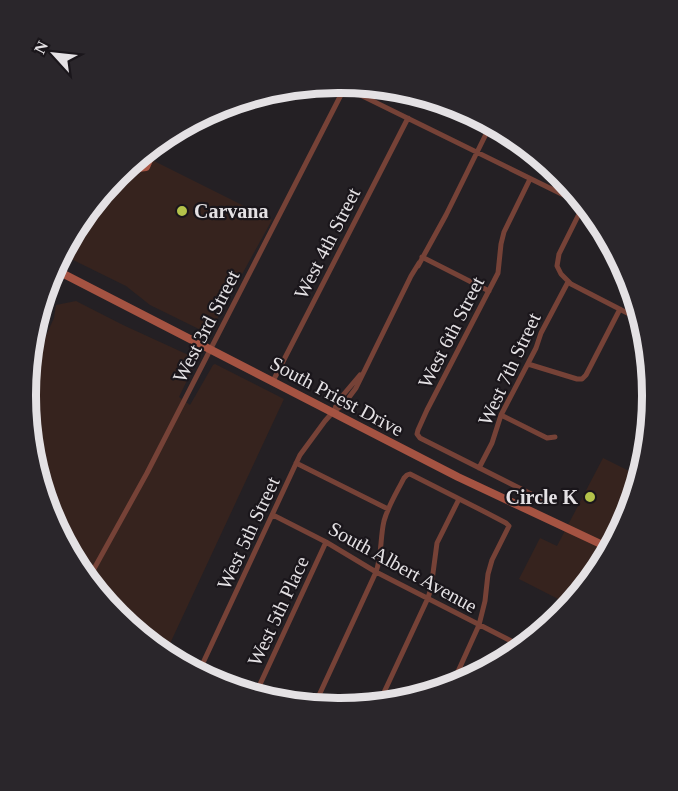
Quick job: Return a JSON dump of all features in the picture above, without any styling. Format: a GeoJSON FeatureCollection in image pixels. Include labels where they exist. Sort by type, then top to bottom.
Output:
{"type":"FeatureCollection","features":[{"type":"Feature","properties":{"kind":"main road","name":"South Priest Drive"},"geometry":{"type":"LineString","coordinates":[[62,273],[458,477],[602,545]]}},
{"type":"Feature","properties":{"kind":"street","name":"West 3rd Street"},"geometry":{"type":"LineString","coordinates":[[92,571],[147,473],[342,93]]}},
{"type":"Feature","properties":{"kind":"street"},"geometry":{"type":"LineString","coordinates":[[357,93],[570,199]]}},
{"type":"Feature","properties":{"kind":"street","name":"West 4th Street"},"geometry":{"type":"LineString","coordinates":[[273,381],[408,118]]}},
{"type":"Feature","properties":{"kind":"street","name":"West 5th Street"},"geometry":{"type":"LineString","coordinates":[[202,665],[296,463],[309,442],[333,412],[338,401],[365,369],[487,131]]}},
{"type":"Feature","properties":{"kind":"street","name":"West 6th Street"},"geometry":{"type":"LineString","coordinates":[[418,430],[498,273],[504,232],[530,179]]}},
{"type":"Feature","properties":{"kind":"street"},"geometry":{"type":"LineString","coordinates":[[579,210],[559,254],[557,266],[561,274],[568,282],[631,315]]}},
{"type":"Feature","properties":{"kind":"street"},"geometry":{"type":"LineString","coordinates":[[421,260],[489,291]]}},
{"type":"Feature","properties":{"kind":"street","name":"West 7th Street"},"geometry":{"type":"LineString","coordinates":[[479,468],[492,443],[501,415],[568,282]]}},
{"type":"Feature","properties":{"kind":"street"},"geometry":{"type":"LineString","coordinates":[[528,364],[582,379],[620,309]]}},
{"type":"Feature","properties":{"kind":"street"},"geometry":{"type":"LineString","coordinates":[[501,415],[547,438],[555,437]]}},
{"type":"Feature","properties":{"kind":"street","name":"South Priest Drive"},"geometry":{"type":"LineString","coordinates":[[418,430],[417,434],[420,438],[541,499]]}},
{"type":"Feature","properties":{"kind":"street"},"geometry":{"type":"LineString","coordinates":[[296,463],[388,509]]}},
{"type":"Feature","properties":{"kind":"street"},"geometry":{"type":"LineString","coordinates":[[318,698],[376,572],[388,509],[404,478],[411,474],[509,526],[492,560],[483,613],[457,674]]}},
{"type":"Feature","properties":{"kind":"street"},"geometry":{"type":"LineString","coordinates":[[384,695],[428,598],[437,543],[459,499]]}},
{"type":"Feature","properties":{"kind":"street","name":"South Albert Avenue"},"geometry":{"type":"LineString","coordinates":[[273,515],[326,542],[376,572],[514,642]]}},
{"type":"Feature","properties":{"kind":"street","name":"West 5th Place"},"geometry":{"type":"LineString","coordinates":[[259,687],[326,542]]}},
{"type":"Feature","properties":{"kind":"shaded area"},"geometry":{"type":"Polygon","coordinates":[[[150,159],[272,220],[209,334],[150,305],[126,286],[69,258],[87,227],[111,196],[150,159]]]}},
{"type":"Feature","properties":{"kind":"shaded area"},"geometry":{"type":"Polygon","coordinates":[[[76,301],[195,358],[196,362],[179,397],[190,405],[215,364],[284,399],[169,646],[125,610],[99,580],[67,530],[52,493],[42,455],[36,396],[40,349],[54,318],[56,305],[76,301]]]}},
{"type":"Feature","properties":{"kind":"shaded area"},"geometry":{"type":"Polygon","coordinates":[[[603,458],[632,473],[611,530],[591,564],[572,589],[569,588],[562,601],[519,579],[540,538],[557,546],[603,458]]]}},
{"type":"Feature","properties":{"kind":"place","name":"Carvana"},"geometry":{"type":"Point","coordinates":[182,211]}},
{"type":"Feature","properties":{"kind":"place","name":"Circle K"},"geometry":{"type":"Point","coordinates":[590,497]}}]}
